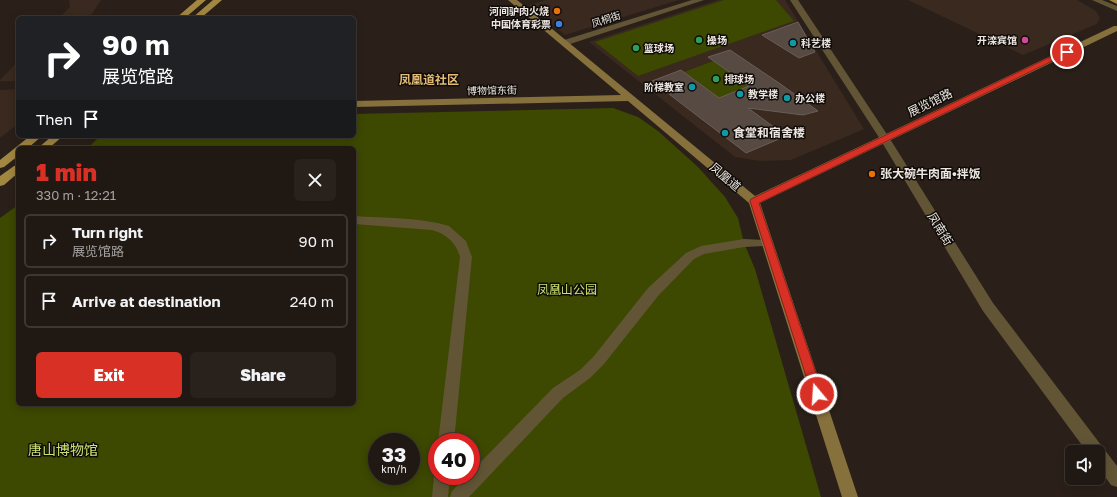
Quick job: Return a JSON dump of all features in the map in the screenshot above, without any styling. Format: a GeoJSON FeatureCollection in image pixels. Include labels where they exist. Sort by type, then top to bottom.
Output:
{"type":"FeatureCollection","features":[{"type":"Feature","properties":{"kind":"main road"},"geometry":{"type":"LineString","coordinates":[[182,16],[202,0]]}},
{"type":"Feature","properties":{"kind":"main road"},"geometry":{"type":"LineString","coordinates":[[198,16],[218,0]]}},
{"type":"Feature","properties":{"kind":"main road"},"geometry":{"type":"LineString","coordinates":[[1113,0],[1117,2]]}},
{"type":"Feature","properties":{"kind":"main road"},"geometry":{"type":"LineString","coordinates":[[24,146],[34,138]]}},
{"type":"Feature","properties":{"kind":"main road"},"geometry":{"type":"LineString","coordinates":[[46,146],[56,138]]}},
{"type":"Feature","properties":{"kind":"main road"},"geometry":{"type":"LineString","coordinates":[[0,165],[16,153]]}},
{"type":"Feature","properties":{"kind":"main road"},"geometry":{"type":"LineString","coordinates":[[0,182],[16,170]]}},
{"type":"Feature","properties":{"kind":"street","name":"凤凰道"},"geometry":{"type":"LineString","coordinates":[[512,0],[754,201]]}},
{"type":"Feature","properties":{"kind":"street","name":"凤桐街"},"geometry":{"type":"LineString","coordinates":[[564,44],[700,0]]}},
{"type":"Feature","properties":{"kind":"street","name":"凤南街"},"geometry":{"type":"LineString","coordinates":[[794,0],[885,139],[988,307],[1091,445]]}},
{"type":"Feature","properties":{"kind":"street"},"geometry":{"type":"LineString","coordinates":[[1096,0],[1117,10]]}},
{"type":"Feature","properties":{"kind":"street","name":"展览馆路"},"geometry":{"type":"LineString","coordinates":[[754,201],[1117,28]]}},
{"type":"Feature","properties":{"kind":"street","name":"博物馆东街"},"geometry":{"type":"LineString","coordinates":[[356,104],[630,98]]}},
{"type":"Feature","properties":{"kind":"street"},"geometry":{"type":"LineString","coordinates":[[754,201],[850,497]]}},
{"type":"Feature","properties":{"kind":"street"},"geometry":{"type":"LineString","coordinates":[[356,220],[432,226],[445,230],[462,244],[466,257],[447,433]]}},
{"type":"Feature","properties":{"kind":"street"},"geometry":{"type":"LineString","coordinates":[[458,497],[558,393],[585,374],[599,360],[653,292],[690,256],[701,250],[744,243],[760,243]]}},
{"type":"Feature","properties":{"kind":"street"},"geometry":{"type":"LineString","coordinates":[[1105,464],[1117,479]]}},
{"type":"Feature","properties":{"kind":"street"},"geometry":{"type":"LineString","coordinates":[[440,497],[441,485]]}},
{"type":"Feature","properties":{"kind":"shaded area"},"geometry":{"type":"Polygon","coordinates":[[[69,0],[101,0],[90,16],[61,16],[70,7],[69,0]]]}},
{"type":"Feature","properties":{"kind":"shaded area"},"geometry":{"type":"Polygon","coordinates":[[[546,0],[679,0],[565,35],[529,5],[546,0]]]}},
{"type":"Feature","properties":{"kind":"shaded area"},"geometry":{"type":"Polygon","coordinates":[[[718,0],[785,0],[864,129],[791,160],[760,161],[735,157],[589,42],[718,0]]]}},
{"type":"Feature","properties":{"kind":"shaded area","name":"开滦宾馆"},"geometry":{"type":"Polygon","coordinates":[[[908,0],[1077,0],[1096,11],[1100,18],[1097,24],[1023,55],[908,0]]]}},
{"type":"Feature","properties":{"kind":"shaded area"},"geometry":{"type":"Polygon","coordinates":[[[16,63],[16,81],[0,80],[16,63]]]}},
{"type":"Feature","properties":{"kind":"shaded area"},"geometry":{"type":"Polygon","coordinates":[[[16,89],[16,126],[0,138],[0,90],[16,89]]]}},
{"type":"Feature","properties":{"kind":"green space","name":"操场"},"geometry":{"type":"Polygon","coordinates":[[[724,0],[776,0],[794,21],[638,76],[595,42],[724,0]]]}},
{"type":"Feature","properties":{"kind":"green space","name":"排球场"},"geometry":{"type":"Polygon","coordinates":[[[713,61],[749,86],[719,98],[684,72],[713,61]]]}},
{"type":"Feature","properties":{"kind":"green space","name":"凤凰山公园"},"geometry":{"type":"Polygon","coordinates":[[[613,108],[638,117],[658,131],[698,167],[725,197],[738,218],[744,243],[755,269],[821,497],[0,497],[0,218],[16,206],[16,406],[356,406],[356,146],[90,146],[98,138],[356,138],[356,114],[613,108]]]}},
{"type":"Feature","properties":{"kind":"building","name":"科艺楼"},"geometry":{"type":"Polygon","coordinates":[[[798,22],[815,52],[799,58],[762,35],[798,22]]]}},
{"type":"Feature","properties":{"kind":"building"},"geometry":{"type":"Polygon","coordinates":[[[730,50],[818,111],[803,115],[748,108],[786,136],[746,153],[652,81],[681,70],[719,98],[749,86],[708,57],[730,50]]]}},
{"type":"Feature","properties":{"kind":"place","name":"河间驴肉火烧"},"geometry":{"type":"Point","coordinates":[557,11]}},
{"type":"Feature","properties":{"kind":"place","name":"中国体育彩票"},"geometry":{"type":"Point","coordinates":[559,24]}},
{"type":"Feature","properties":{"kind":"place","name":"操场"},"geometry":{"type":"Point","coordinates":[699,40]}},
{"type":"Feature","properties":{"kind":"place","name":"开滦宾馆"},"geometry":{"type":"Point","coordinates":[1025,40]}},
{"type":"Feature","properties":{"kind":"place","name":"科艺楼"},"geometry":{"type":"Point","coordinates":[793,43]}},
{"type":"Feature","properties":{"kind":"place","name":"篮球场"},"geometry":{"type":"Point","coordinates":[636,48]}},
{"type":"Feature","properties":{"kind":"place","name":"排球场"},"geometry":{"type":"Point","coordinates":[716,79]}},
{"type":"Feature","properties":{"kind":"place","name":"阶梯教室"},"geometry":{"type":"Point","coordinates":[692,87]}},
{"type":"Feature","properties":{"kind":"place","name":"教学楼"},"geometry":{"type":"Point","coordinates":[740,94]}},
{"type":"Feature","properties":{"kind":"place","name":"办公楼"},"geometry":{"type":"Point","coordinates":[787,98]}},
{"type":"Feature","properties":{"kind":"place","name":"食堂和宿舍楼"},"geometry":{"type":"Point","coordinates":[725,133]}},
{"type":"Feature","properties":{"kind":"place","name":"张大碗牛肉面•拌饭"},"geometry":{"type":"Point","coordinates":[872,174]}},
{"type":"Feature","properties":{"kind":"district","name":"凤凰道社区"},"geometry":{"type":"Point","coordinates":[429,80]}},
{"type":"Feature","properties":{"kind":"route"},"geometry":{"type":"LineString","coordinates":[[817,394],[754,201],[1067,52]]}},
{"type":"Feature","properties":{"kind":"park label","name":"唐山博物馆"},"geometry":{"type":"Point","coordinates":[63,450]}}]}
